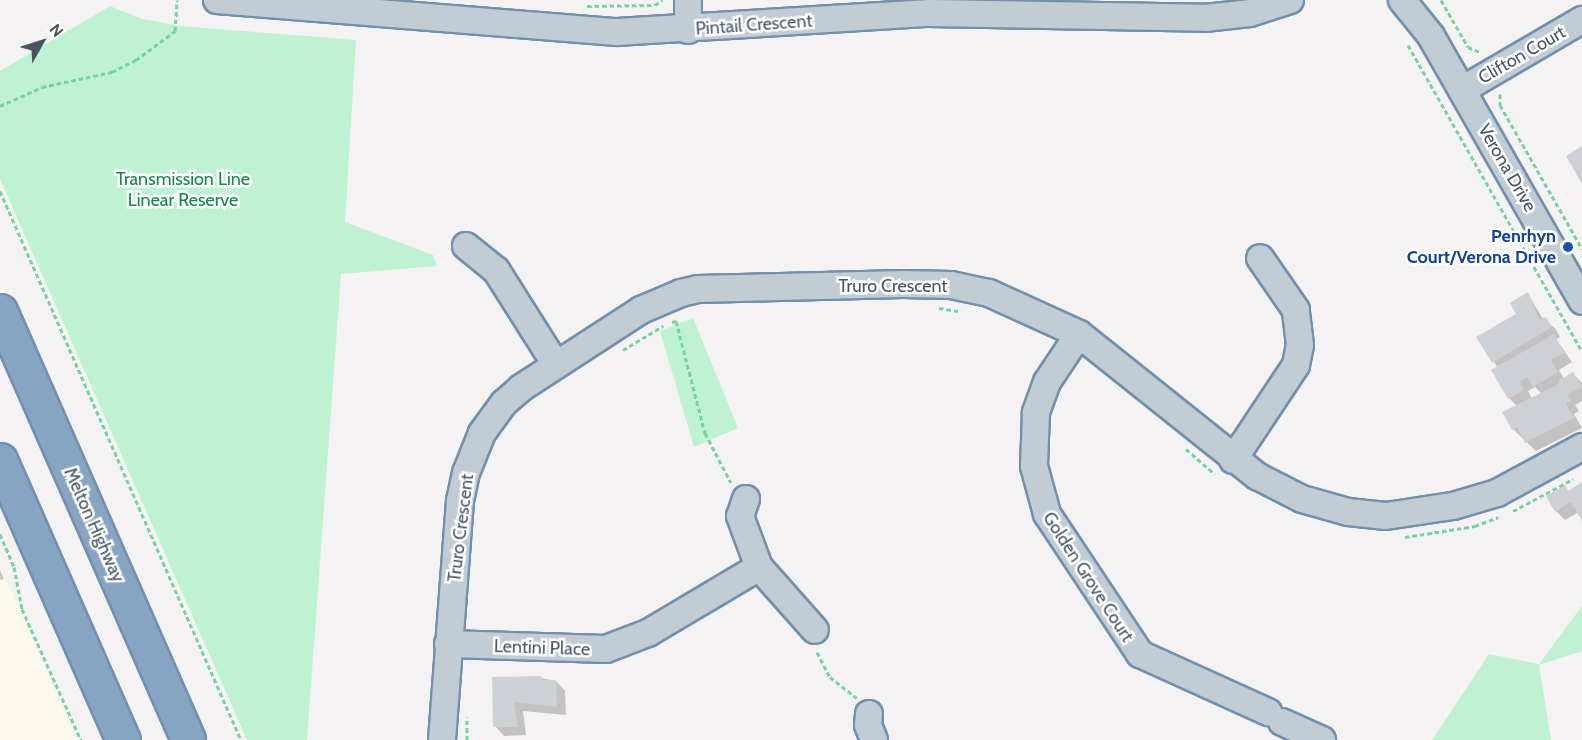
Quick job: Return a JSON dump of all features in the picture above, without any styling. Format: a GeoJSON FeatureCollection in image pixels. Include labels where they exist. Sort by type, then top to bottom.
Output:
{"type":"FeatureCollection","features":[{"type":"Feature","properties":{"kind":"highway","name":"Melton Highway"},"geometry":{"type":"LineString","coordinates":[[0,311],[188,740]]}},
{"type":"Feature","properties":{"kind":"highway"},"geometry":{"type":"LineString","coordinates":[[0,460],[123,740]]}},
{"type":"Feature","properties":{"kind":"street","name":"Pintail Crescent"},"geometry":{"type":"LineString","coordinates":[[217,0],[583,31],[688,30],[929,13],[1197,18],[1251,13],[1290,0]]}},
{"type":"Feature","properties":{"kind":"street"},"geometry":{"type":"LineString","coordinates":[[688,0],[688,30]]}},
{"type":"Feature","properties":{"kind":"street","name":"Verona Drive"},"geometry":{"type":"LineString","coordinates":[[1402,0],[1431,36],[1582,301]]}},
{"type":"Feature","properties":{"kind":"street","name":"Verona Drive"},"geometry":{"type":"LineString","coordinates":[[1422,0],[1431,36]]}},
{"type":"Feature","properties":{"kind":"street","name":"Clifton Court"},"geometry":{"type":"LineString","coordinates":[[1462,90],[1582,20]]}},
{"type":"Feature","properties":{"kind":"street"},"geometry":{"type":"LineString","coordinates":[[464,244],[496,270],[556,365]]}},
{"type":"Feature","properties":{"kind":"street"},"geometry":{"type":"LineString","coordinates":[[1226,468],[1296,365],[1300,345],[1296,310],[1260,258]]}},
{"type":"Feature","properties":{"kind":"street","name":"Truro Crescent"},"geometry":{"type":"LineString","coordinates":[[442,740],[460,501],[474,449],[504,403],[556,365],[657,316],[698,290],[951,285],[1007,300],[1079,334],[1226,468],[1302,500],[1348,512],[1386,516],[1453,506],[1497,493],[1582,447]]}},
{"type":"Feature","properties":{"kind":"street","name":"Golden Grove Court"},"geometry":{"type":"LineString","coordinates":[[1079,334],[1047,382],[1038,407],[1033,435],[1035,481],[1053,526],[1133,646],[1147,658],[1322,740]]}},
{"type":"Feature","properties":{"kind":"street"},"geometry":{"type":"LineString","coordinates":[[744,501],[740,516],[759,567],[816,642]]}},
{"type":"Feature","properties":{"kind":"street","name":"Lentini Place"},"geometry":{"type":"LineString","coordinates":[[448,644],[606,649],[648,633],[759,567]]}},
{"type":"Feature","properties":{"kind":"street"},"geometry":{"type":"LineString","coordinates":[[869,714],[868,725],[874,740]]}},
{"type":"Feature","properties":{"kind":"path"},"geometry":{"type":"LineString","coordinates":[[0,106],[42,87],[112,72],[136,60],[175,31],[177,0]]}},
{"type":"Feature","properties":{"kind":"path"},"geometry":{"type":"LineString","coordinates":[[576,6],[655,5],[662,0]]}},
{"type":"Feature","properties":{"kind":"path"},"geometry":{"type":"LineString","coordinates":[[1441,0],[1468,47],[1480,54],[1491,50],[1501,67],[1510,84],[1500,96],[1500,105],[1582,249]]}},
{"type":"Feature","properties":{"kind":"path"},"geometry":{"type":"LineString","coordinates":[[1406,41],[1582,351]]}},
{"type":"Feature","properties":{"kind":"path"},"geometry":{"type":"LineString","coordinates":[[0,191],[241,740]]}},
{"type":"Feature","properties":{"kind":"path"},"geometry":{"type":"LineString","coordinates":[[929,307],[964,312]]}},
{"type":"Feature","properties":{"kind":"path"},"geometry":{"type":"LineString","coordinates":[[616,354],[657,316],[676,321],[685,317]]}},
{"type":"Feature","properties":{"kind":"path"},"geometry":{"type":"LineString","coordinates":[[676,321],[705,433],[744,501]]}},
{"type":"Feature","properties":{"kind":"path"},"geometry":{"type":"LineString","coordinates":[[1184,448],[1226,468]]}},
{"type":"Feature","properties":{"kind":"path"},"geometry":{"type":"LineString","coordinates":[[1397,537],[1420,537],[1476,526],[1526,506],[1582,474]]}},
{"type":"Feature","properties":{"kind":"path"},"geometry":{"type":"LineString","coordinates":[[0,534],[14,567],[22,609],[81,740]]}},
{"type":"Feature","properties":{"kind":"path"},"geometry":{"type":"LineString","coordinates":[[816,642],[830,677],[860,700],[869,714]]}},
{"type":"Feature","properties":{"kind":"path"},"geometry":{"type":"LineString","coordinates":[[466,740],[468,708]]}},
{"type":"Feature","properties":{"kind":"shaded area"},"geometry":{"type":"Polygon","coordinates":[[[0,566],[77,740],[0,740],[0,566]]]}},
{"type":"Feature","properties":{"kind":"green space","name":"Transmission Line Linear Reserve"},"geometry":{"type":"Polygon","coordinates":[[[110,6],[142,19],[180,26],[356,40],[345,222],[433,255],[437,266],[341,274],[307,740],[247,740],[0,179],[0,71],[110,6]]]}},
{"type":"Feature","properties":{"kind":"green space"},"geometry":{"type":"Polygon","coordinates":[[[693,318],[738,428],[694,447],[660,331],[693,318]]]}},
{"type":"Feature","properties":{"kind":"green space"},"geometry":{"type":"Polygon","coordinates":[[[1582,606],[1582,651],[1539,665],[1551,740],[1432,740],[1489,654],[1539,664],[1582,606]]]}},
{"type":"Feature","properties":{"kind":"building"},"geometry":{"type":"Polygon","coordinates":[[[1582,146],[1582,184],[1566,156],[1582,146]]]}},
{"type":"Feature","properties":{"kind":"building"},"geometry":{"type":"Polygon","coordinates":[[[1528,292],[1539,319],[1546,317],[1552,327],[1492,363],[1476,337],[1516,314],[1510,303],[1528,292]]]}},
{"type":"Feature","properties":{"kind":"building"},"geometry":{"type":"Polygon","coordinates":[[[1554,334],[1564,353],[1551,360],[1558,372],[1533,387],[1527,377],[1520,382],[1524,390],[1508,399],[1491,370],[1554,334]]]}},
{"type":"Feature","properties":{"kind":"building"},"geometry":{"type":"Polygon","coordinates":[[[1573,372],[1582,387],[1567,395],[1571,401],[1566,404],[1574,418],[1525,443],[1517,427],[1512,430],[1502,412],[1559,384],[1558,381],[1573,372]]]}},
{"type":"Feature","properties":{"kind":"building"},"geometry":{"type":"Polygon","coordinates":[[[1582,482],[1582,521],[1571,502],[1555,512],[1546,496],[1565,485],[1568,491],[1582,482]]]}},
{"type":"Feature","properties":{"kind":"building"},"geometry":{"type":"Polygon","coordinates":[[[541,676],[542,680],[556,680],[557,707],[514,702],[518,727],[493,727],[492,677],[541,676]]]}},
{"type":"Feature","properties":{"kind":"place","name":"Penrhyn Court/Verona Drive"},"geometry":{"type":"Point","coordinates":[1568,247]}}]}
